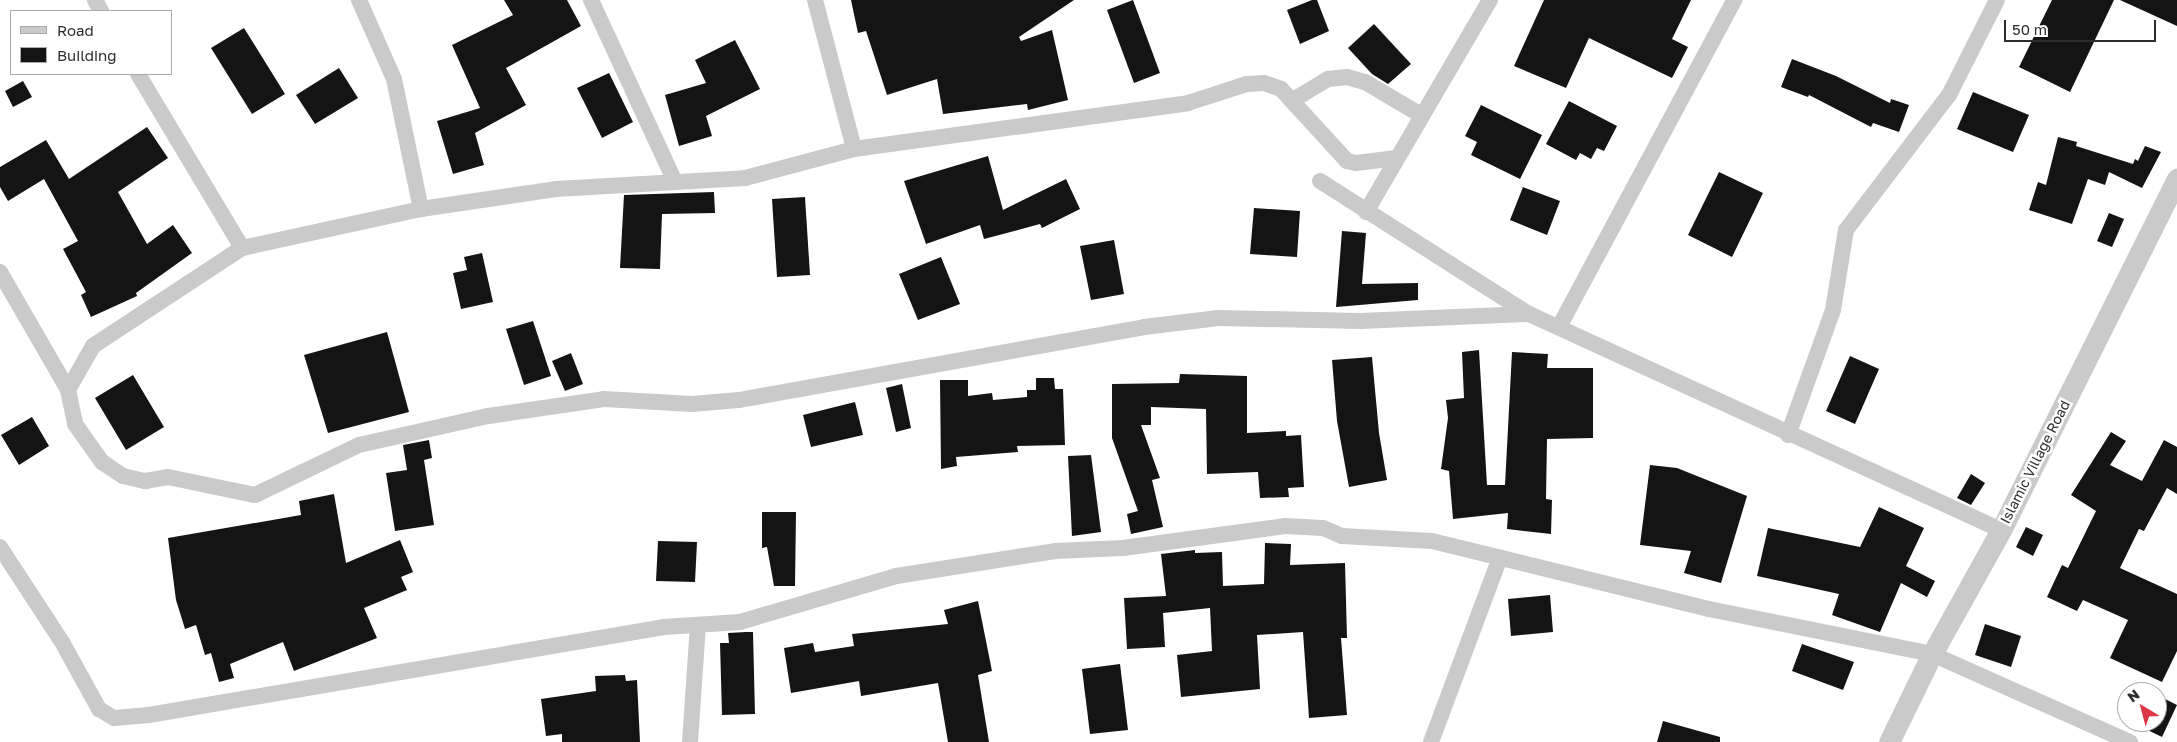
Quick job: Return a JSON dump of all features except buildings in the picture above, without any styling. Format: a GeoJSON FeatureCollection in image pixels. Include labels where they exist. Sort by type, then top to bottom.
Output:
{"type":"FeatureCollection","features":[{"type":"Feature","properties":{"kind":"street"},"geometry":{"type":"LineString","coordinates":[[359,0],[394,79],[421,209]]}},
{"type":"Feature","properties":{"kind":"street"},"geometry":{"type":"LineString","coordinates":[[591,0],[675,182]]}},
{"type":"Feature","properties":{"kind":"street"},"geometry":{"type":"LineString","coordinates":[[815,0],[854,149]]}},
{"type":"Feature","properties":{"kind":"street"},"geometry":{"type":"LineString","coordinates":[[1559,327],[1734,0]]}},
{"type":"Feature","properties":{"kind":"street"},"geometry":{"type":"LineString","coordinates":[[1788,435],[1833,310],[1846,230],[1949,95],[1998,0]]}},
{"type":"Feature","properties":{"kind":"street"},"geometry":{"type":"LineString","coordinates":[[1366,212],[1395,158],[1487,1]]}},
{"type":"Feature","properties":{"kind":"street"},"geometry":{"type":"LineString","coordinates":[[139,75],[242,248]]}},
{"type":"Feature","properties":{"kind":"street"},"geometry":{"type":"LineString","coordinates":[[1293,100],[1328,79],[1347,77],[1365,82],[1421,115]]}},
{"type":"Feature","properties":{"kind":"street"},"geometry":{"type":"LineString","coordinates":[[68,390],[92,346],[242,248],[421,209],[556,189],[745,178],[854,149],[1188,103],[1247,84],[1264,84],[1281,89],[1293,100],[1336,152],[1347,161],[1356,163],[1395,158]]}},
{"type":"Feature","properties":{"kind":"street","name":"Islamic Village Road"},"geometry":{"type":"LineString","coordinates":[[1889,742],[1932,654],[2001,530],[2177,179]]}},
{"type":"Feature","properties":{"kind":"street"},"geometry":{"type":"LineString","coordinates":[[1320,181],[1529,314],[1788,435],[2001,530]]}},
{"type":"Feature","properties":{"kind":"street"},"geometry":{"type":"LineString","coordinates":[[0,272],[68,390],[75,424],[102,462],[123,476],[146,481],[168,477],[255,495],[359,445],[488,416],[604,399],[692,404],[739,400],[1144,327],[1218,318],[1360,322],[1529,314]]}},
{"type":"Feature","properties":{"kind":"street"},"geometry":{"type":"LineString","coordinates":[[0,547],[62,642],[99,709],[114,718],[149,715],[664,627],[740,622],[896,576],[1055,551],[1123,548],[1285,526],[1323,528],[1342,536],[1432,540],[1709,609],[1932,654],[2130,742]]}},
{"type":"Feature","properties":{"kind":"street"},"geometry":{"type":"LineString","coordinates":[[1431,742],[1500,557]]}},
{"type":"Feature","properties":{"kind":"street"},"geometry":{"type":"LineString","coordinates":[[690,742],[698,625]]}}]}
